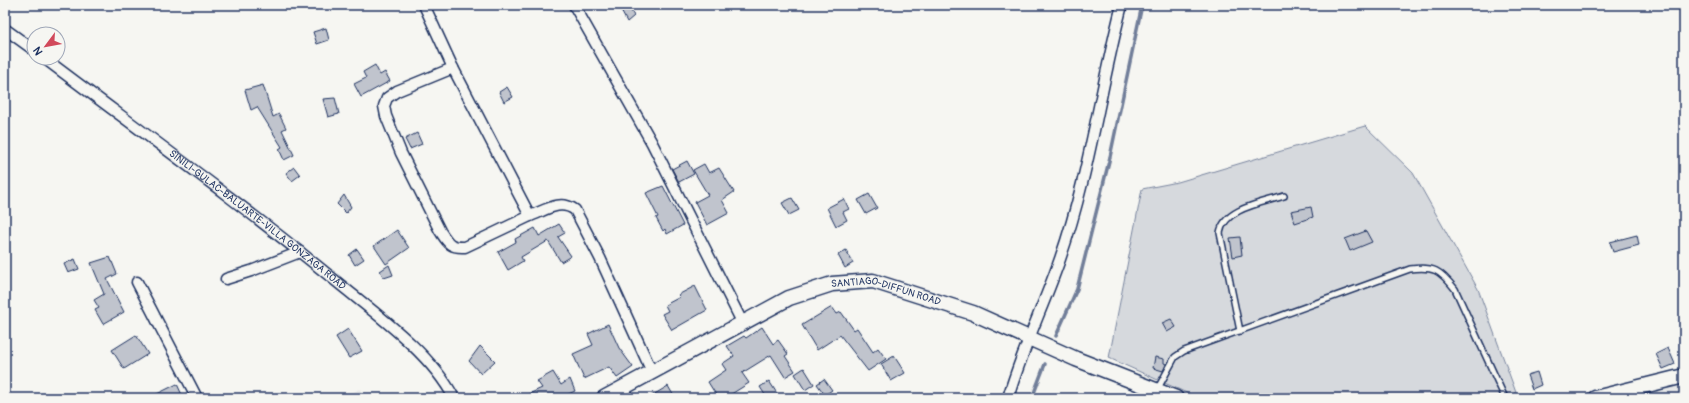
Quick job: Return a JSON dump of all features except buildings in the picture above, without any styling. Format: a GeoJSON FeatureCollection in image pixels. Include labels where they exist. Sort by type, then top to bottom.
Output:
{"type":"FeatureCollection","features":[{"type":"Feature","properties":{"kind":"main road","name":"SANTIAGO-DIFFUN ROAD"},"geometry":{"type":"LineString","coordinates":[[604,398],[742,322],[789,298],[832,284],[873,281],[974,313],[1076,359],[1176,398]]}},
{"type":"Feature","properties":{"kind":"main road"},"geometry":{"type":"LineString","coordinates":[[1595,398],[1684,376]]}},
{"type":"Feature","properties":{"kind":"street"},"geometry":{"type":"LineString","coordinates":[[424,5],[453,68],[530,216]]}},
{"type":"Feature","properties":{"kind":"street"},"geometry":{"type":"LineString","coordinates":[[574,5],[652,143],[742,322]]}},
{"type":"Feature","properties":{"kind":"street"},"geometry":{"type":"LineString","coordinates":[[1008,398],[1060,259],[1084,173],[1111,47],[1122,5]]}},
{"type":"Feature","properties":{"kind":"street"},"geometry":{"type":"LineString","coordinates":[[5,29],[26,44]]}},
{"type":"Feature","properties":{"kind":"street","name":"SINILI-GULAC-BALUARTE-VILLA GONZAGA ROAD"},"geometry":{"type":"LineString","coordinates":[[55,66],[300,252],[379,316],[431,363],[441,376],[454,398]]}},
{"type":"Feature","properties":{"kind":"street"},"geometry":{"type":"LineString","coordinates":[[453,68],[397,91],[387,98],[384,106],[386,116],[401,153],[440,231],[448,243],[455,248],[465,247],[530,216],[558,205],[568,205],[575,210],[600,258],[652,372]]}},
{"type":"Feature","properties":{"kind":"street"},"geometry":{"type":"LineString","coordinates":[[226,279],[300,252]]}},
{"type":"Feature","properties":{"kind":"street"},"geometry":{"type":"LineString","coordinates":[[137,282],[197,398]]}},
{"type":"Feature","properties":{"kind":"lane"},"geometry":{"type":"LineString","coordinates":[[1240,331],[1220,233],[1221,227],[1227,218],[1233,213],[1284,196]]}},
{"type":"Feature","properties":{"kind":"lane"},"geometry":{"type":"LineString","coordinates":[[1157,390],[1175,357],[1184,351],[1410,269],[1423,267],[1436,269],[1445,276],[1455,289],[1505,398]]}},
{"type":"Feature","properties":{"kind":"shaded area"},"geometry":{"type":"Polygon","coordinates":[[[1365,126],[1413,173],[1478,289],[1518,398],[1198,398],[1109,358],[1142,189],[1178,182],[1365,126]]]}},
{"type":"Feature","properties":{"kind":"shaded area"},"geometry":{"type":"Polygon","coordinates":[[[1684,384],[1684,398],[1629,398],[1684,384]]]}},
{"type":"Feature","properties":{"kind":"shaded area"},"geometry":{"type":"Polygon","coordinates":[[[360,389],[365,398],[341,398],[360,389]]]}},
{"type":"Feature","properties":{"kind":"waterway"},"geometry":{"type":"LineString","coordinates":[[1056,336],[1077,289],[1110,157],[1142,5]]}},
{"type":"Feature","properties":{"kind":"waterway"},"geometry":{"type":"LineString","coordinates":[[1032,398],[1045,364]]}}]}
